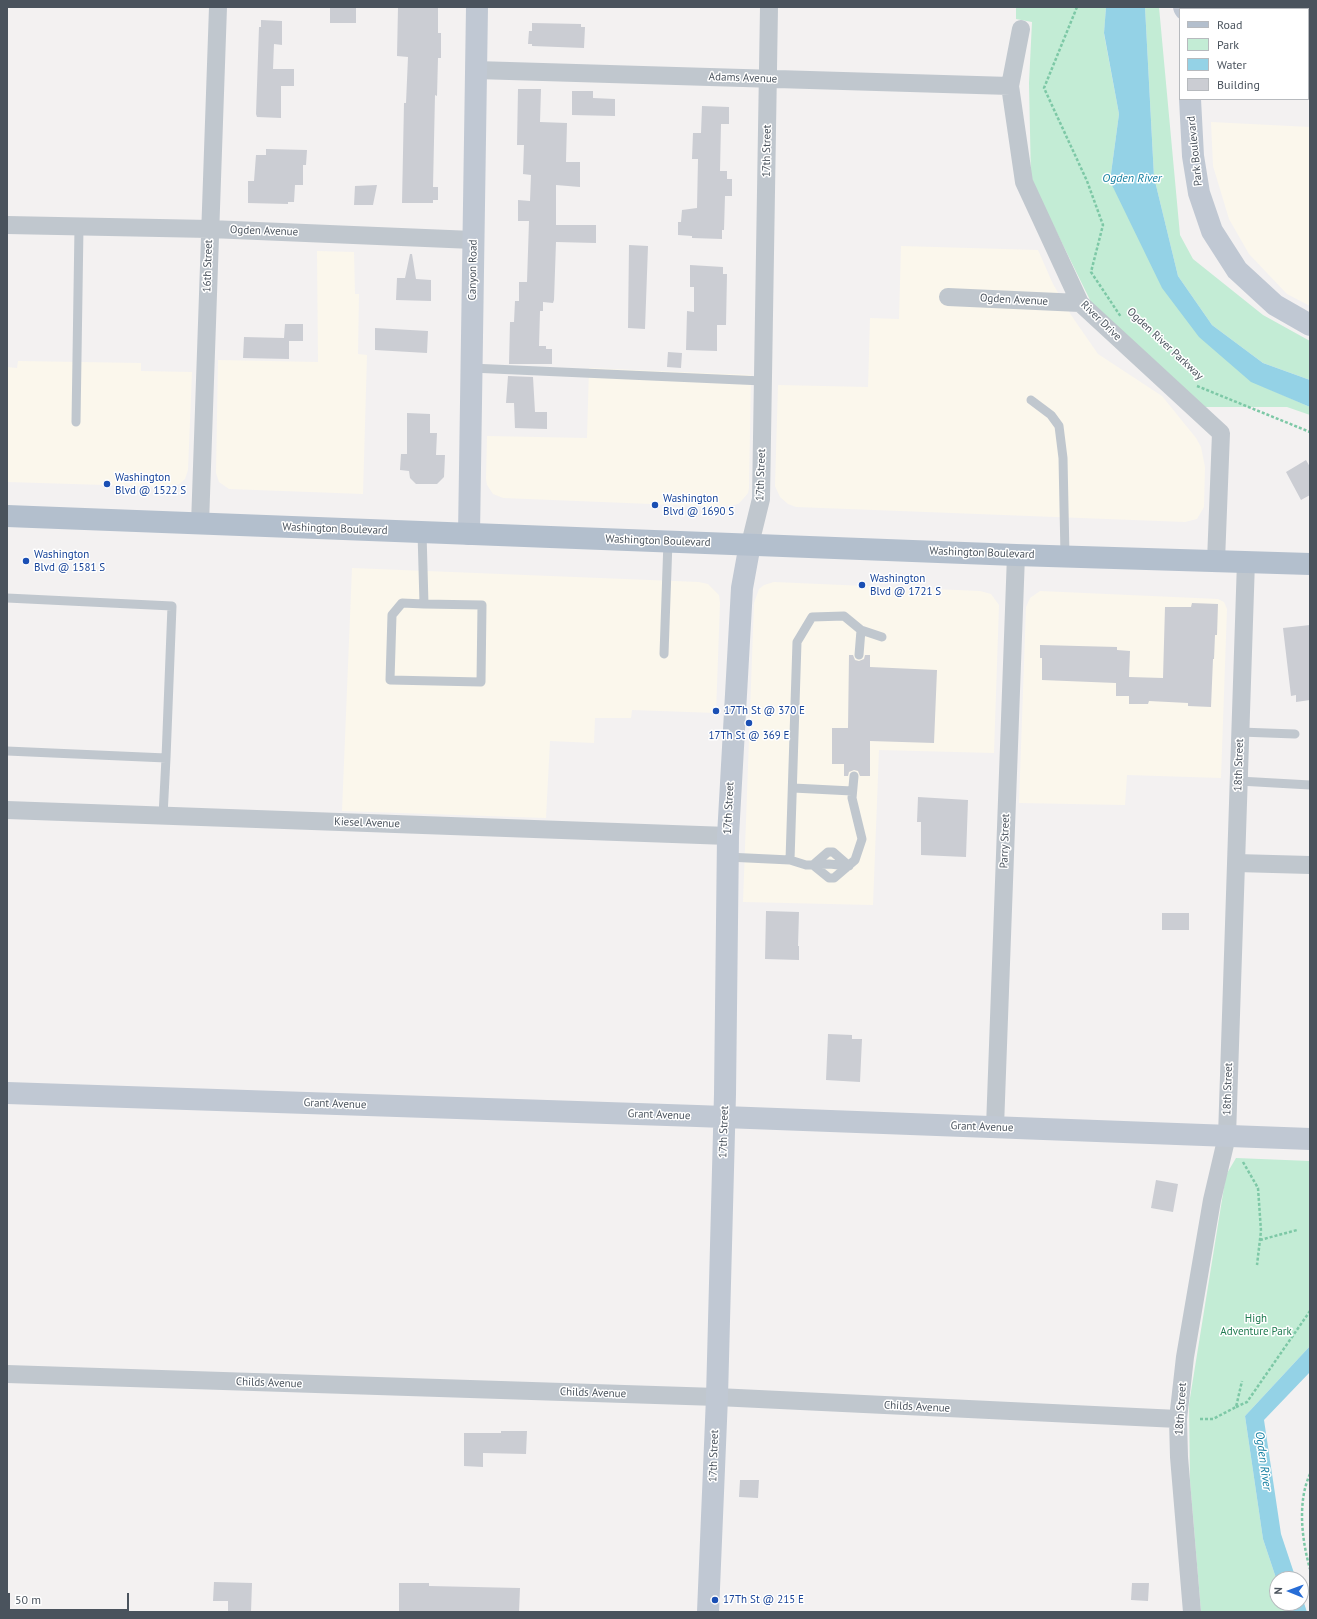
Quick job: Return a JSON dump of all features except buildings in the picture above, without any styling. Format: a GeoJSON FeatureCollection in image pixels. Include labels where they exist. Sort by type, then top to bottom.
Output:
{"type":"FeatureCollection","features":[{"type":"Feature","properties":{"kind":"main road","name":"Washington Boulevard"},"geometry":{"type":"LineString","coordinates":[[7,516],[1016,555],[1310,564]]}},
{"type":"Feature","properties":{"kind":"street","name":"16th Street"},"geometry":{"type":"LineString","coordinates":[[200,524],[218,7]]}},
{"type":"Feature","properties":{"kind":"street","name":"Canyon Road"},"geometry":{"type":"LineString","coordinates":[[469,534],[477,7]]}},
{"type":"Feature","properties":{"kind":"street","name":"17th Street"},"geometry":{"type":"LineString","coordinates":[[708,1612],[717,1397],[724,1117],[728,836],[742,588],[750,544],[761,499],[769,7]]}},
{"type":"Feature","properties":{"kind":"street","name":"River Drive"},"geometry":{"type":"LineString","coordinates":[[1021,29],[1010,86],[1024,182],[1080,303],[1221,433],[1216,560]]}},
{"type":"Feature","properties":{"kind":"street","name":"Adams Avenue"},"geometry":{"type":"LineString","coordinates":[[476,70],[1010,86]]}},
{"type":"Feature","properties":{"kind":"street","name":"Park Boulevard"},"geometry":{"type":"LineString","coordinates":[[1190,100],[1193,156],[1199,193],[1212,231],[1238,270],[1275,305],[1310,325]]}},
{"type":"Feature","properties":{"kind":"street","name":"Ogden Avenue"},"geometry":{"type":"LineString","coordinates":[[7,225],[210,229],[473,240]]}},
{"type":"Feature","properties":{"kind":"street","name":"Ogden Avenue"},"geometry":{"type":"LineString","coordinates":[[948,298],[1080,303]]}},
{"type":"Feature","properties":{"kind":"street","name":"Parry Street"},"geometry":{"type":"LineString","coordinates":[[994,1127],[1016,555]]}},
{"type":"Feature","properties":{"kind":"street","name":"18th Street"},"geometry":{"type":"LineString","coordinates":[[1192,1612],[1179,1457],[1178,1419],[1185,1357],[1212,1200],[1227,1136],[1246,562]]}},
{"type":"Feature","properties":{"kind":"street","name":"Kiesel Avenue"},"geometry":{"type":"LineString","coordinates":[[7,810],[728,836]]}},
{"type":"Feature","properties":{"kind":"street"},"geometry":{"type":"LineString","coordinates":[[1236,863],[1310,865]]}},
{"type":"Feature","properties":{"kind":"street","name":"Grant Avenue"},"geometry":{"type":"LineString","coordinates":[[7,1093],[724,1117],[1310,1139]]}},
{"type":"Feature","properties":{"kind":"street","name":"Childs Avenue"},"geometry":{"type":"LineString","coordinates":[[7,1374],[717,1397],[1178,1419]]}},
{"type":"Feature","properties":{"kind":"lane"},"geometry":{"type":"LineString","coordinates":[[76,422],[79,226]]}},
{"type":"Feature","properties":{"kind":"lane"},"geometry":{"type":"LineString","coordinates":[[471,368],[763,380]]}},
{"type":"Feature","properties":{"kind":"lane"},"geometry":{"type":"LineString","coordinates":[[1031,400],[1050,415],[1059,426],[1063,458],[1065,556]]}},
{"type":"Feature","properties":{"kind":"lane"},"geometry":{"type":"LineString","coordinates":[[422,532],[424,604]]}},
{"type":"Feature","properties":{"kind":"lane"},"geometry":{"type":"LineString","coordinates":[[664,654],[668,541]]}},
{"type":"Feature","properties":{"kind":"lane"},"geometry":{"type":"LineString","coordinates":[[7,598],[172,606],[163,816]]}},
{"type":"Feature","properties":{"kind":"lane"},"geometry":{"type":"LineString","coordinates":[[402,603],[424,604],[482,605],[481,682],[390,680],[392,615],[402,603]]}},
{"type":"Feature","properties":{"kind":"lane"},"geometry":{"type":"LineString","coordinates":[[790,860],[797,642],[812,617],[844,616],[862,630],[882,636]]}},
{"type":"Feature","properties":{"kind":"lane"},"geometry":{"type":"LineString","coordinates":[[859,655],[862,630]]}},
{"type":"Feature","properties":{"kind":"lane"},"geometry":{"type":"LineString","coordinates":[[1240,732],[1295,734]]}},
{"type":"Feature","properties":{"kind":"lane"},"geometry":{"type":"LineString","coordinates":[[7,751],[166,758]]}},
{"type":"Feature","properties":{"kind":"lane"},"geometry":{"type":"LineString","coordinates":[[727,858],[790,860],[813,866],[829,878],[834,878],[854,860],[862,839],[860,826],[854,809],[852,791],[854,776]]}},
{"type":"Feature","properties":{"kind":"lane"},"geometry":{"type":"LineString","coordinates":[[1238,781],[1310,785]]}},
{"type":"Feature","properties":{"kind":"lane"},"geometry":{"type":"LineString","coordinates":[[793,788],[852,791]]}},
{"type":"Feature","properties":{"kind":"lane"},"geometry":{"type":"LineString","coordinates":[[813,866],[828,852],[833,852],[849,866]]}},
{"type":"Feature","properties":{"kind":"path","name":"Ogden River Parkway"},"geometry":{"type":"LineString","coordinates":[[1077,7],[1044,88],[1087,181],[1103,225],[1091,272],[1124,320]]}},
{"type":"Feature","properties":{"kind":"path","name":"Ogden River Parkway"},"geometry":{"type":"LineString","coordinates":[[1192,382],[1198,387],[1310,432]]}},
{"type":"Feature","properties":{"kind":"path"},"geometry":{"type":"LineString","coordinates":[[1243,1162],[1258,1188],[1261,1231],[1257,1265]]}},
{"type":"Feature","properties":{"kind":"path"},"geometry":{"type":"LineString","coordinates":[[1260,1240],[1297,1230]]}},
{"type":"Feature","properties":{"kind":"path"},"geometry":{"type":"LineString","coordinates":[[1200,1419],[1213,1419],[1247,1402],[1310,1311]]}},
{"type":"Feature","properties":{"kind":"path"},"geometry":{"type":"LineString","coordinates":[[1236,1407],[1242,1381]]}},
{"type":"Feature","properties":{"kind":"path"},"geometry":{"type":"LineString","coordinates":[[1310,1474],[1302,1507],[1305,1552],[1310,1569]]}},
{"type":"Feature","properties":{"kind":"shaded area"},"geometry":{"type":"Polygon","coordinates":[[[1211,122],[1310,127],[1310,306],[1287,294],[1249,254],[1229,219],[1213,166],[1211,122]]]}},
{"type":"Feature","properties":{"kind":"shaded area"},"geometry":{"type":"Polygon","coordinates":[[[901,246],[1038,250],[1053,284],[1071,315],[1098,354],[1162,396],[1196,438],[1201,447],[1205,467],[1204,507],[1197,519],[1185,522],[796,507],[788,504],[780,497],[775,486],[778,385],[868,387],[870,318],[899,319],[901,246]]]}},
{"type":"Feature","properties":{"kind":"shaded area"},"geometry":{"type":"Polygon","coordinates":[[[317,251],[354,252],[355,294],[359,294],[358,354],[367,355],[363,494],[229,489],[219,482],[216,473],[218,360],[318,362],[317,251]]]}},
{"type":"Feature","properties":{"kind":"shaded area"},"geometry":{"type":"Polygon","coordinates":[[[18,361],[141,363],[141,371],[192,372],[188,470],[185,479],[179,484],[171,487],[7,482],[7,367],[17,368],[18,361]]]}},
{"type":"Feature","properties":{"kind":"shaded area"},"geometry":{"type":"Polygon","coordinates":[[[589,368],[751,375],[748,493],[738,504],[725,507],[503,498],[493,494],[487,485],[486,479],[487,436],[587,438],[589,368]]]}},
{"type":"Feature","properties":{"kind":"shaded area"},"geometry":{"type":"Polygon","coordinates":[[[352,568],[699,582],[708,584],[719,595],[720,603],[716,713],[632,710],[631,718],[595,718],[594,743],[550,741],[546,818],[342,811],[352,568]]]}},
{"type":"Feature","properties":{"kind":"shaded area"},"geometry":{"type":"Polygon","coordinates":[[[774,582],[980,591],[991,594],[999,605],[994,753],[879,750],[873,905],[743,902],[754,603],[759,589],[764,585],[774,582]]]}},
{"type":"Feature","properties":{"kind":"shaded area"},"geometry":{"type":"Polygon","coordinates":[[[1040,591],[1218,599],[1224,602],[1227,609],[1221,778],[1127,775],[1125,805],[1019,803],[1026,607],[1030,598],[1040,591]]]}},
{"type":"Feature","properties":{"kind":"green space"},"geometry":{"type":"Polygon","coordinates":[[[1016,7],[1106,7],[1104,34],[1119,114],[1110,181],[1251,381],[1310,407],[1310,415],[1287,407],[1202,407],[1091,302],[1031,180],[1029,83],[1032,22],[1016,19],[1016,7]]]}},
{"type":"Feature","properties":{"kind":"green space"},"geometry":{"type":"Polygon","coordinates":[[[1145,7],[1159,7],[1180,235],[1193,259],[1263,315],[1310,341],[1310,380],[1263,363],[1212,325],[1178,276],[1154,177],[1145,7]]]}},
{"type":"Feature","properties":{"kind":"green space","name":"High Adventure Park"},"geometry":{"type":"Polygon","coordinates":[[[1236,1158],[1310,1161],[1310,1346],[1245,1416],[1263,1539],[1274,1571],[1269,1571],[1269,1611],[1287,1612],[1201,1612],[1190,1481],[1189,1404],[1226,1175],[1236,1158]]]}},
{"type":"Feature","properties":{"kind":"water","name":"Ogden River"},"geometry":{"type":"Polygon","coordinates":[[[1106,7],[1145,7],[1154,177],[1178,276],[1212,325],[1263,363],[1310,380],[1310,407],[1251,382],[1199,337],[1162,288],[1110,181],[1119,114],[1104,33],[1106,7]]]}},
{"type":"Feature","properties":{"kind":"water","name":"Ogden River"},"geometry":{"type":"Polygon","coordinates":[[[1310,1346],[1310,1372],[1264,1420],[1281,1534],[1293,1571],[1274,1571],[1263,1539],[1245,1416],[1310,1346]]]}},
{"type":"Feature","properties":{"kind":"water"},"geometry":{"type":"Polygon","coordinates":[[[1287,1611],[1307,1612],[1287,1612],[1287,1611]]]}},
{"type":"Feature","properties":{"kind":"place","name":"Washington Blvd @ 1522 S"},"geometry":{"type":"Point","coordinates":[107,484]}},
{"type":"Feature","properties":{"kind":"place","name":"Washington Blvd @ 1690 S"},"geometry":{"type":"Point","coordinates":[655,505]}},
{"type":"Feature","properties":{"kind":"place","name":"Washington Blvd @ 1581 S"},"geometry":{"type":"Point","coordinates":[26,561]}},
{"type":"Feature","properties":{"kind":"place","name":"Washington Blvd @ 1721 S"},"geometry":{"type":"Point","coordinates":[862,585]}},
{"type":"Feature","properties":{"kind":"place","name":"17Th St @ 370 E"},"geometry":{"type":"Point","coordinates":[716,711]}},
{"type":"Feature","properties":{"kind":"place","name":"17Th St @ 369 E"},"geometry":{"type":"Point","coordinates":[749,723]}},
{"type":"Feature","properties":{"kind":"place","name":"17Th St @ 215 E"},"geometry":{"type":"Point","coordinates":[715,1600]}}]}
